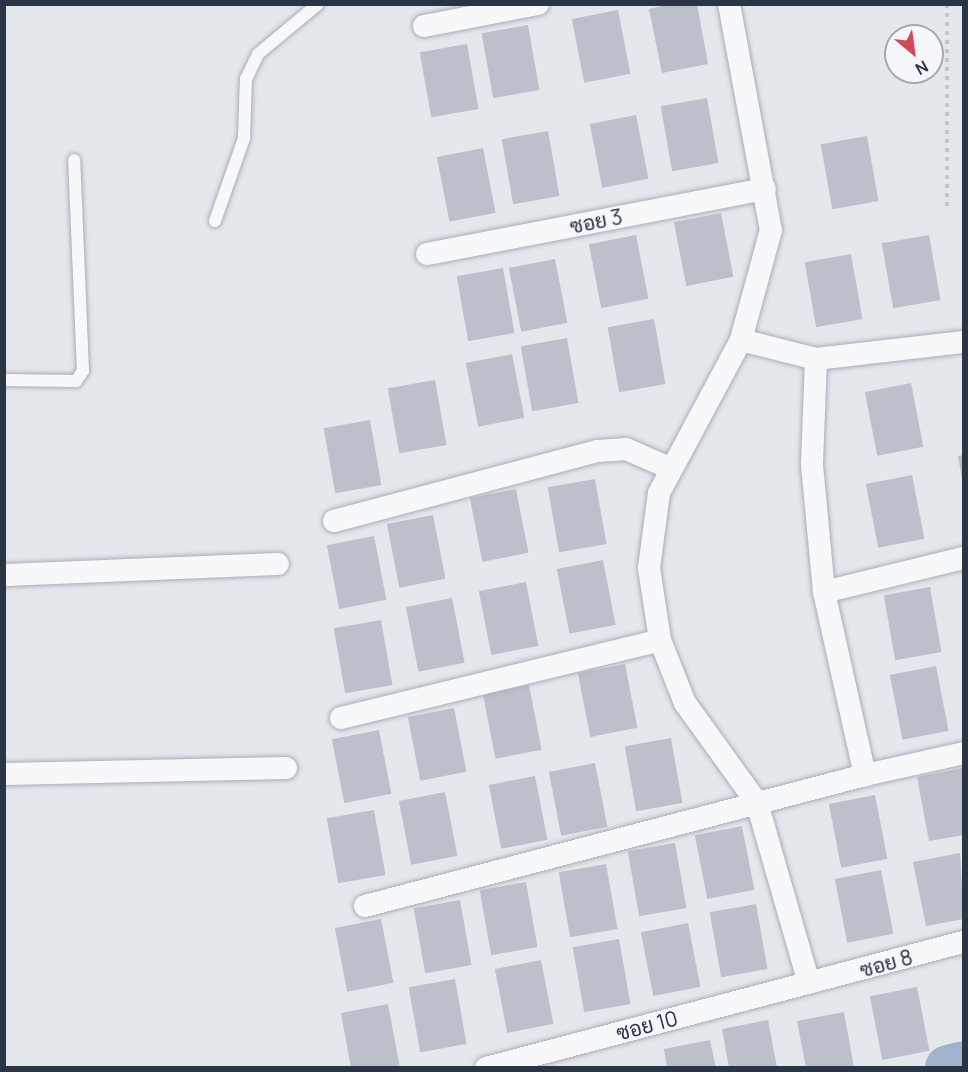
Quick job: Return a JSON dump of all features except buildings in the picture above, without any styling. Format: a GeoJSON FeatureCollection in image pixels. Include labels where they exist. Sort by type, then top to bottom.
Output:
{"type":"FeatureCollection","features":[{"type":"Feature","properties":{"kind":"street"},"geometry":{"type":"LineString","coordinates":[[424,26],[538,4]]}},
{"type":"Feature","properties":{"kind":"street"},"geometry":{"type":"LineString","coordinates":[[729,4],[771,230],[741,340],[670,468],[659,493],[649,567],[660,640],[685,703],[757,803],[809,983]]}},
{"type":"Feature","properties":{"kind":"street","name":"ซอย 3"},"geometry":{"type":"LineString","coordinates":[[427,254],[765,189]]}},
{"type":"Feature","properties":{"kind":"street"},"geometry":{"type":"LineString","coordinates":[[741,340],[816,359],[963,342]]}},
{"type":"Feature","properties":{"kind":"street"},"geometry":{"type":"LineString","coordinates":[[816,359],[812,465],[824,592],[865,775]]}},
{"type":"Feature","properties":{"kind":"street"},"geometry":{"type":"LineString","coordinates":[[334,520],[598,451],[626,449],[670,468]]}},
{"type":"Feature","properties":{"kind":"street"},"geometry":{"type":"LineString","coordinates":[[824,592],[963,558]]}},
{"type":"Feature","properties":{"kind":"street"},"geometry":{"type":"LineString","coordinates":[[4,575],[278,564]]}},
{"type":"Feature","properties":{"kind":"street"},"geometry":{"type":"LineString","coordinates":[[340,718],[660,640]]}},
{"type":"Feature","properties":{"kind":"street"},"geometry":{"type":"LineString","coordinates":[[365,906],[865,775],[963,753]]}},
{"type":"Feature","properties":{"kind":"street"},"geometry":{"type":"LineString","coordinates":[[4,774],[286,768]]}},
{"type":"Feature","properties":{"kind":"street","name":"ซอย 8"},"geometry":{"type":"LineString","coordinates":[[809,983],[963,942]]}},
{"type":"Feature","properties":{"kind":"street","name":"ซอย 10"},"geometry":{"type":"LineString","coordinates":[[486,1068],[809,983]]}},
{"type":"Feature","properties":{"kind":"lane"},"geometry":{"type":"LineString","coordinates":[[215,221],[244,138],[246,79],[258,54],[318,4]]}},
{"type":"Feature","properties":{"kind":"lane"},"geometry":{"type":"LineString","coordinates":[[4,380],[76,381],[83,371],[74,160]]}},
{"type":"Feature","properties":{"kind":"path"},"geometry":{"type":"LineString","coordinates":[[946,4],[947,208]]}},
{"type":"Feature","properties":{"kind":"waterway"},"geometry":{"type":"LineString","coordinates":[[948,1068],[964,1064]]}}]}
